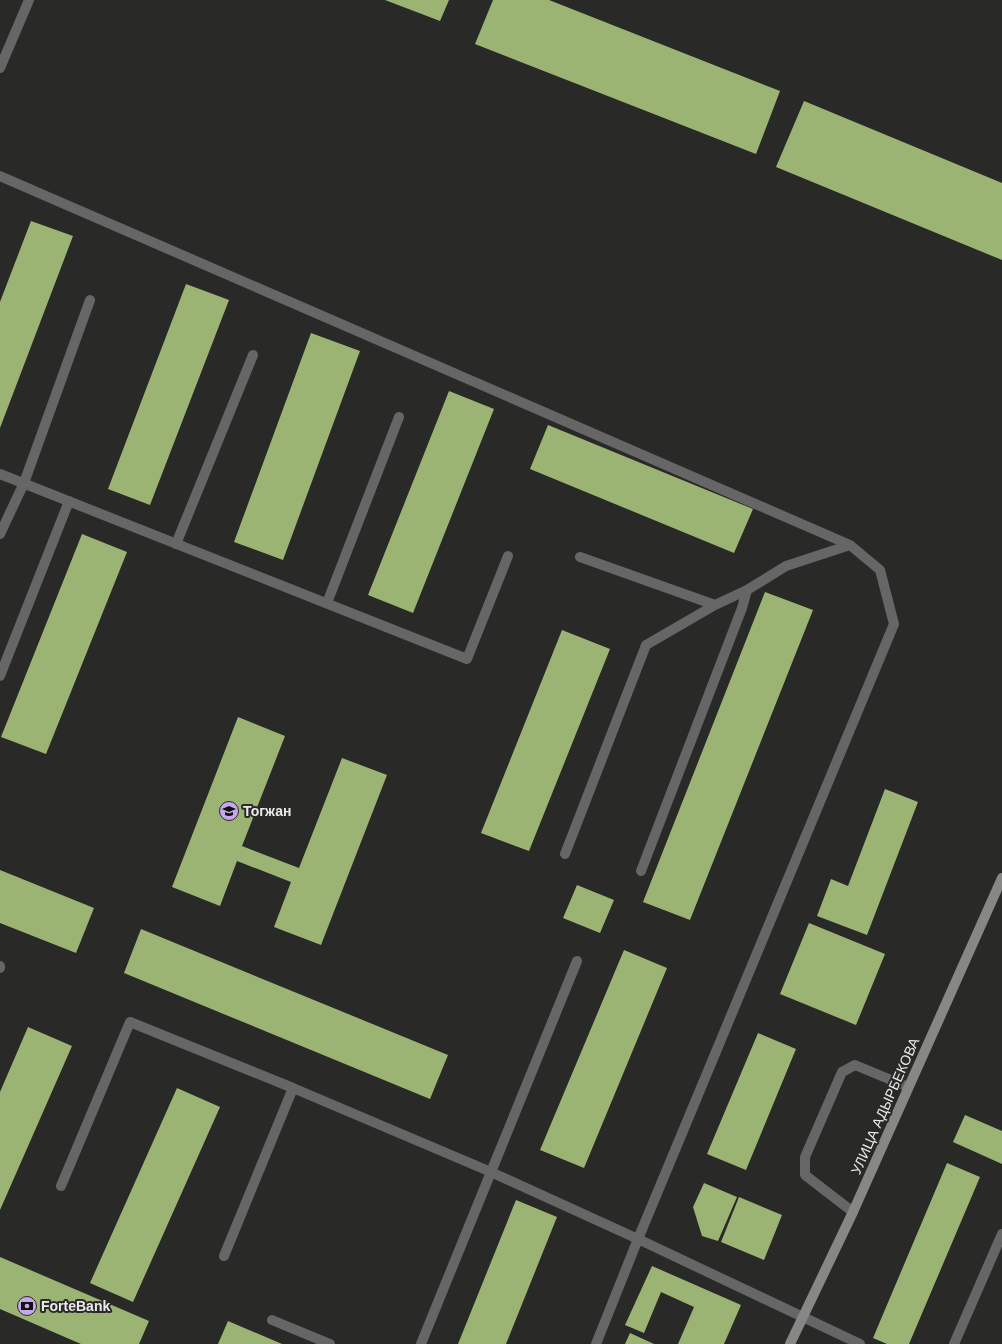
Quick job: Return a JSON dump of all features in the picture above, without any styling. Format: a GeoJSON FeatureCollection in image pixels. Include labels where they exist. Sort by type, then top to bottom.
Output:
{"type":"FeatureCollection","features":[{"type":"Feature","properties":{"kind":"main road","name":"УЛИЦА АДЫРБЕКОВА"},"geometry":{"type":"LineString","coordinates":[[790,1344],[853,1212],[1002,878]]}},
{"type":"Feature","properties":{"kind":"lane"},"geometry":{"type":"LineString","coordinates":[[0,68],[29,0]]}},
{"type":"Feature","properties":{"kind":"lane"},"geometry":{"type":"LineString","coordinates":[[0,176],[850,545],[880,570],[894,624],[638,1239],[596,1344]]}},
{"type":"Feature","properties":{"kind":"lane"},"geometry":{"type":"LineString","coordinates":[[0,534],[24,484],[90,300]]}},
{"type":"Feature","properties":{"kind":"lane"},"geometry":{"type":"LineString","coordinates":[[176,544],[253,355]]}},
{"type":"Feature","properties":{"kind":"lane"},"geometry":{"type":"LineString","coordinates":[[328,603],[399,417]]}},
{"type":"Feature","properties":{"kind":"lane"},"geometry":{"type":"LineString","coordinates":[[0,474],[467,659],[508,556]]}},
{"type":"Feature","properties":{"kind":"lane"},"geometry":{"type":"LineString","coordinates":[[0,676],[69,501]]}},
{"type":"Feature","properties":{"kind":"lane"},"geometry":{"type":"LineString","coordinates":[[565,854],[646,646],[715,605],[747,590],[786,566],[850,545]]}},
{"type":"Feature","properties":{"kind":"lane"},"geometry":{"type":"LineString","coordinates":[[580,557],[715,605]]}},
{"type":"Feature","properties":{"kind":"lane"},"geometry":{"type":"LineString","coordinates":[[641,871],[742,608],[747,590]]}},
{"type":"Feature","properties":{"kind":"lane"},"geometry":{"type":"LineString","coordinates":[[421,1344],[577,961]]}},
{"type":"Feature","properties":{"kind":"lane"},"geometry":{"type":"LineString","coordinates":[[60,1186],[130,1022],[293,1088],[491,1172],[638,1239],[860,1344]]}},
{"type":"Feature","properties":{"kind":"lane"},"geometry":{"type":"LineString","coordinates":[[853,1212],[805,1175],[805,1157],[842,1072],[855,1065],[908,1087]]}},
{"type":"Feature","properties":{"kind":"lane"},"geometry":{"type":"LineString","coordinates":[[224,1256],[293,1088]]}},
{"type":"Feature","properties":{"kind":"lane"},"geometry":{"type":"LineString","coordinates":[[954,1344],[1002,1234]]}},
{"type":"Feature","properties":{"kind":"lane"},"geometry":{"type":"LineString","coordinates":[[272,1320],[330,1344]]}},
{"type":"Feature","properties":{"kind":"building"},"geometry":{"type":"Polygon","coordinates":[[[385,0],[449,0],[440,21],[385,0]]]}},
{"type":"Feature","properties":{"kind":"building"},"geometry":{"type":"Polygon","coordinates":[[[493,0],[549,0],[780,91],[756,154],[475,44],[493,0]]]}},
{"type":"Feature","properties":{"kind":"building"},"geometry":{"type":"Polygon","coordinates":[[[804,101],[1002,183],[1002,260],[776,167],[804,101]]]}},
{"type":"Feature","properties":{"kind":"building"},"geometry":{"type":"Polygon","coordinates":[[[31,221],[73,236],[0,428],[0,302],[31,221]]]}},
{"type":"Feature","properties":{"kind":"building"},"geometry":{"type":"Polygon","coordinates":[[[186,284],[229,300],[150,505],[108,489],[186,284]]]}},
{"type":"Feature","properties":{"kind":"building"},"geometry":{"type":"Polygon","coordinates":[[[311,333],[360,351],[283,560],[234,542],[311,333]]]}},
{"type":"Feature","properties":{"kind":"building"},"geometry":{"type":"Polygon","coordinates":[[[449,391],[494,409],[413,613],[368,595],[449,391]]]}},
{"type":"Feature","properties":{"kind":"building"},"geometry":{"type":"Polygon","coordinates":[[[548,425],[753,509],[734,553],[530,469],[548,425]]]}},
{"type":"Feature","properties":{"kind":"building"},"geometry":{"type":"Polygon","coordinates":[[[82,534],[127,552],[46,754],[1,737],[82,534]]]}},
{"type":"Feature","properties":{"kind":"building"},"geometry":{"type":"Polygon","coordinates":[[[765,592],[813,610],[690,920],[643,902],[765,592]]]}},
{"type":"Feature","properties":{"kind":"building"},"geometry":{"type":"Polygon","coordinates":[[[562,630],[610,649],[529,851],[481,833],[562,630]]]}},
{"type":"Feature","properties":{"kind":"building","name":"Тогжан"},"geometry":{"type":"Polygon","coordinates":[[[238,717],[285,736],[242,846],[299,868],[342,758],[387,775],[321,945],[274,927],[291,882],[237,861],[220,906],[172,887],[238,717]]]}},
{"type":"Feature","properties":{"kind":"building"},"geometry":{"type":"Polygon","coordinates":[[[885,789],[918,802],[867,935],[817,916],[831,879],[848,886],[885,789]]]}},
{"type":"Feature","properties":{"kind":"building"},"geometry":{"type":"Polygon","coordinates":[[[0,870],[94,908],[76,953],[0,923],[0,870]]]}},
{"type":"Feature","properties":{"kind":"building"},"geometry":{"type":"Polygon","coordinates":[[[577,885],[614,900],[600,933],[563,918],[577,885]]]}},
{"type":"Feature","properties":{"kind":"building"},"geometry":{"type":"Polygon","coordinates":[[[809,923],[885,954],[856,1025],[780,994],[809,923]]]}},
{"type":"Feature","properties":{"kind":"building"},"geometry":{"type":"Polygon","coordinates":[[[141,929],[448,1055],[430,1099],[124,973],[141,929]]]}},
{"type":"Feature","properties":{"kind":"building"},"geometry":{"type":"Polygon","coordinates":[[[624,950],[667,968],[584,1168],[540,1150],[624,950]]]}},
{"type":"Feature","properties":{"kind":"building"},"geometry":{"type":"Polygon","coordinates":[[[28,1027],[72,1046],[0,1210],[0,1092],[28,1027]]]}},
{"type":"Feature","properties":{"kind":"building"},"geometry":{"type":"Polygon","coordinates":[[[758,1033],[796,1049],[746,1170],[707,1154],[758,1033]]]}},
{"type":"Feature","properties":{"kind":"building"},"geometry":{"type":"Polygon","coordinates":[[[177,1088],[220,1107],[133,1302],[90,1283],[177,1088]]]}},
{"type":"Feature","properties":{"kind":"building"},"geometry":{"type":"Polygon","coordinates":[[[965,1115],[1002,1131],[1002,1164],[953,1142],[965,1115]]]}},
{"type":"Feature","properties":{"kind":"building"},"geometry":{"type":"Polygon","coordinates":[[[947,1163],[980,1177],[909,1344],[887,1344],[873,1338],[947,1163]]]}},
{"type":"Feature","properties":{"kind":"building"},"geometry":{"type":"Polygon","coordinates":[[[704,1183],[737,1197],[718,1241],[702,1236],[693,1207],[704,1183]]]}},
{"type":"Feature","properties":{"kind":"building"},"geometry":{"type":"Polygon","coordinates":[[[739,1197],[782,1215],[764,1260],[721,1242],[739,1197]]]}},
{"type":"Feature","properties":{"kind":"building"},"geometry":{"type":"Polygon","coordinates":[[[516,1200],[557,1217],[506,1344],[458,1344],[516,1200]]]}},
{"type":"Feature","properties":{"kind":"building"},"geometry":{"type":"Polygon","coordinates":[[[0,1257],[149,1321],[139,1344],[81,1344],[0,1309],[0,1257]]]}},
{"type":"Feature","properties":{"kind":"building"},"geometry":{"type":"Polygon","coordinates":[[[652,1266],[741,1305],[724,1344],[678,1344],[694,1307],[661,1292],[644,1333],[625,1325],[652,1266]]]}},
{"type":"Feature","properties":{"kind":"building"},"geometry":{"type":"Polygon","coordinates":[[[228,1321],[282,1344],[218,1344],[228,1321]]]}},
{"type":"Feature","properties":{"kind":"building"},"geometry":{"type":"Polygon","coordinates":[[[630,1333],[654,1344],[625,1344],[630,1333]]]}},
{"type":"Feature","properties":{"kind":"place","name":"Тогжан"},"geometry":{"type":"Point","coordinates":[229,811]}},
{"type":"Feature","properties":{"kind":"place","name":"ForteBank"},"geometry":{"type":"Point","coordinates":[27,1306]}}]}
